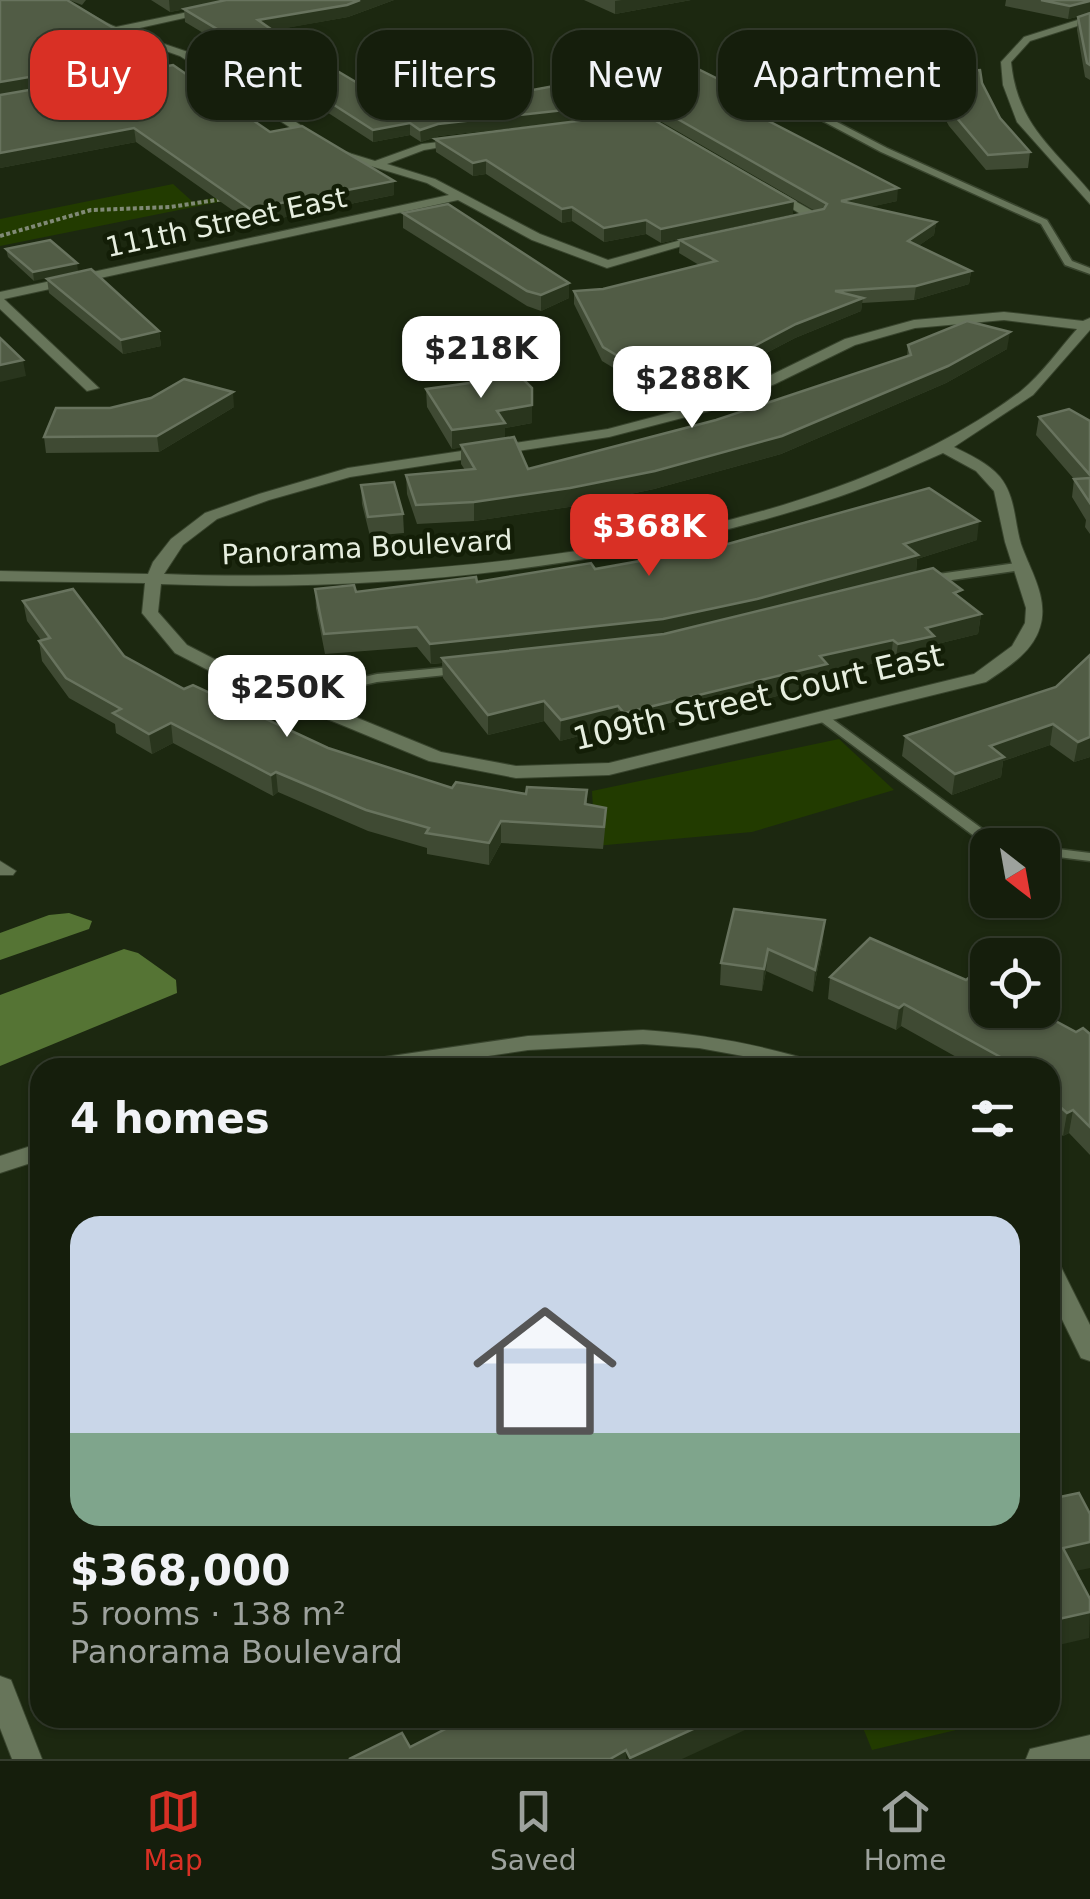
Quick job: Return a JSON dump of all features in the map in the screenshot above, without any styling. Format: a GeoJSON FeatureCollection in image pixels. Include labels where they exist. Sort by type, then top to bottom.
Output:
{"type":"FeatureCollection","features":[{"type":"Feature","properties":{"kind":"street"},"geometry":{"type":"LineString","coordinates":[[58,0],[111,30]]}},
{"type":"Feature","properties":{"kind":"street"},"geometry":{"type":"LineString","coordinates":[[118,30],[260,0]]}},
{"type":"Feature","properties":{"kind":"street"},"geometry":{"type":"LineString","coordinates":[[1090,19],[1027,39],[1006,62],[1009,94],[1022,126],[1090,200]]}},
{"type":"Feature","properties":{"kind":"street"},"geometry":{"type":"LineString","coordinates":[[282,120],[335,152],[379,163],[462,196],[536,237],[607,264],[720,234]]}},
{"type":"Feature","properties":{"kind":"street"},"geometry":{"type":"LineString","coordinates":[[379,163],[422,147],[476,139]]}},
{"type":"Feature","properties":{"kind":"street"},"geometry":{"type":"LineString","coordinates":[[764,188],[816,218],[796,221]]}},
{"type":"Feature","properties":{"kind":"street","name":"111th Street East"},"geometry":{"type":"LineString","coordinates":[[0,299],[462,196]]}},
{"type":"Feature","properties":{"kind":"street"},"geometry":{"type":"LineString","coordinates":[[0,299],[92,388]]}},
{"type":"Feature","properties":{"kind":"street"},"geometry":{"type":"LineString","coordinates":[[156,580],[161,562],[177,542],[211,516],[348,473],[609,433],[721,402],[850,342],[914,324],[1004,316],[1089,324]]}},
{"type":"Feature","properties":{"kind":"street","name":"Panorama Boulevard"},"geometry":{"type":"LineString","coordinates":[[0,576],[274,581],[424,575],[599,551],[742,520],[860,484],[943,447],[1050,374],[1089,324]]}},
{"type":"Feature","properties":{"kind":"street","name":"109th Street Court East"},"geometry":{"type":"LineString","coordinates":[[156,580],[150,613],[181,649],[290,698],[436,757],[516,772],[608,769],[980,678],[1010,659],[1032,629],[1035,598],[1012,539],[1000,486],[976,464],[943,447]]}},
{"type":"Feature","properties":{"kind":"street"},"geometry":{"type":"LineString","coordinates":[[424,1058],[539,1041],[655,1035],[780,1058]]}},
{"type":"Feature","properties":{"kind":"street"},"geometry":{"type":"LineString","coordinates":[[0,1164],[30,1154]]}},
{"type":"Feature","properties":{"kind":"street"},"geometry":{"type":"LineString","coordinates":[[1060,1290],[1090,1351]]}},
{"type":"Feature","properties":{"kind":"street"},"geometry":{"type":"LineString","coordinates":[[0,1688],[27,1759]]}},
{"type":"Feature","properties":{"kind":"street"},"geometry":{"type":"LineString","coordinates":[[1041,1759],[1090,1749]]}},
{"type":"Feature","properties":{"kind":"lane"},"geometry":{"type":"LineString","coordinates":[[828,120],[884,150],[1044,222],[1068,263],[1090,271]]}},
{"type":"Feature","properties":{"kind":"lane"},"geometry":{"type":"LineString","coordinates":[[908,584],[1024,566]]}},
{"type":"Feature","properties":{"kind":"lane"},"geometry":{"type":"LineString","coordinates":[[290,698],[377,678],[469,669]]}},
{"type":"Feature","properties":{"kind":"lane"},"geometry":{"type":"LineString","coordinates":[[824,717],[972,828]]}},
{"type":"Feature","properties":{"kind":"lane"},"geometry":{"type":"LineString","coordinates":[[1060,853],[1090,857]]}},
{"type":"Feature","properties":{"kind":"path"},"geometry":{"type":"LineString","coordinates":[[0,236],[76,213],[170,208],[233,197]]}},
{"type":"Feature","properties":{"kind":"shaded area"},"geometry":{"type":"Polygon","coordinates":[[[352,170],[362,173],[0,246],[0,219],[173,184],[193,202],[352,170]]]}},
{"type":"Feature","properties":{"kind":"shaded area"},"geometry":{"type":"Polygon","coordinates":[[[839,739],[894,790],[752,832],[595,846],[592,791],[839,739]]]}},
{"type":"Feature","properties":{"kind":"shaded area"},"geometry":{"type":"Polygon","coordinates":[[[69,913],[92,921],[89,929],[0,960],[0,933],[49,915],[69,913]]]}},
{"type":"Feature","properties":{"kind":"shaded area"},"geometry":{"type":"Polygon","coordinates":[[[124,949],[138,953],[176,980],[177,993],[0,1066],[0,995],[124,949]]]}},
{"type":"Feature","properties":{"kind":"shaded area"},"geometry":{"type":"Polygon","coordinates":[[[863,1728],[965,1728],[872,1750],[863,1728]]]}},
{"type":"Feature","properties":{"kind":"building"},"geometry":{"type":"Polygon","coordinates":[[[0,0],[67,0],[117,30],[30,30],[30,77],[0,82],[0,0]]]}},
{"type":"Feature","properties":{"kind":"building"},"geometry":{"type":"Polygon","coordinates":[[[226,0],[360,0],[258,20],[272,30],[219,30],[184,9],[226,0]]]}},
{"type":"Feature","properties":{"kind":"building"},"geometry":{"type":"Polygon","coordinates":[[[1041,0],[1090,0],[1090,1],[1070,6],[1041,0]]]}},
{"type":"Feature","properties":{"kind":"building"},"geometry":{"type":"Polygon","coordinates":[[[1090,13],[1090,65],[1078,17],[1090,13]]]}},
{"type":"Feature","properties":{"kind":"building"},"geometry":{"type":"Polygon","coordinates":[[[173,65],[187,75],[187,120],[253,120],[270,132],[302,126],[394,181],[250,209],[134,128],[0,153],[0,95],[30,90],[30,120],[167,120],[167,66],[173,65]]]}},
{"type":"Feature","properties":{"kind":"building"},"geometry":{"type":"Polygon","coordinates":[[[698,69],[718,79],[718,120],[767,120],[898,188],[841,201],[936,222],[908,241],[971,271],[916,286],[835,291],[863,298],[796,324],[739,354],[658,380],[603,347],[574,291],[603,289],[716,261],[680,240],[824,209],[827,204],[679,120],[698,120],[698,69]]]}},
{"type":"Feature","properties":{"kind":"building"},"geometry":{"type":"Polygon","coordinates":[[[976,70],[980,70],[982,83],[1000,118],[1030,152],[988,155],[959,120],[976,120],[976,70]]]}},
{"type":"Feature","properties":{"kind":"building"},"geometry":{"type":"Polygon","coordinates":[[[337,71],[357,83],[357,120],[337,107],[337,71]]]}},
{"type":"Feature","properties":{"kind":"building"},"geometry":{"type":"Polygon","coordinates":[[[552,86],[552,111],[532,114],[532,90],[552,86]]]}},
{"type":"Feature","properties":{"kind":"building"},"geometry":{"type":"Polygon","coordinates":[[[357,120],[474,120],[420,130],[410,123],[373,130],[357,120]]]}},
{"type":"Feature","properties":{"kind":"building"},"geometry":{"type":"Polygon","coordinates":[[[586,120],[654,120],[794,201],[661,229],[646,220],[604,228],[572,207],[562,209],[486,160],[473,163],[435,139],[586,120]]]}},
{"type":"Feature","properties":{"kind":"building"},"geometry":{"type":"Polygon","coordinates":[[[448,204],[569,283],[541,295],[527,291],[403,213],[448,204]]]}},
{"type":"Feature","properties":{"kind":"building"},"geometry":{"type":"Polygon","coordinates":[[[50,240],[77,263],[33,272],[6,249],[50,240]]]}},
{"type":"Feature","properties":{"kind":"building"},"geometry":{"type":"Polygon","coordinates":[[[91,269],[159,331],[121,340],[47,279],[91,269]]]}},
{"type":"Feature","properties":{"kind":"building"},"geometry":{"type":"Polygon","coordinates":[[[967,321],[1010,332],[948,366],[782,436],[655,471],[474,502],[416,505],[406,475],[475,469],[461,445],[514,437],[528,469],[716,420],[911,355],[908,345],[967,321]]]}},
{"type":"Feature","properties":{"kind":"building"},"geometry":{"type":"Polygon","coordinates":[[[0,338],[23,360],[0,365],[0,338]]]}},
{"type":"Feature","properties":{"kind":"building"},"geometry":{"type":"Polygon","coordinates":[[[520,376],[532,388],[532,405],[497,411],[505,423],[452,430],[426,389],[520,376]]]}},
{"type":"Feature","properties":{"kind":"building"},"geometry":{"type":"Polygon","coordinates":[[[184,379],[233,392],[157,436],[44,437],[56,408],[110,408],[151,398],[184,379]]]}},
{"type":"Feature","properties":{"kind":"building"},"geometry":{"type":"Polygon","coordinates":[[[1069,409],[1090,421],[1090,475],[1039,417],[1069,409]]]}},
{"type":"Feature","properties":{"kind":"building"},"geometry":{"type":"Polygon","coordinates":[[[1090,478],[1090,503],[1074,479],[1090,478]]]}},
{"type":"Feature","properties":{"kind":"building"},"geometry":{"type":"Polygon","coordinates":[[[394,482],[403,514],[368,517],[361,485],[394,482]]]}},
{"type":"Feature","properties":{"kind":"building"},"geometry":{"type":"Polygon","coordinates":[[[929,488],[979,521],[904,544],[918,555],[757,599],[663,619],[430,644],[417,627],[324,634],[315,589],[354,585],[356,592],[476,577],[477,582],[591,563],[595,569],[717,547],[929,488]]]}},
{"type":"Feature","properties":{"kind":"building"},"geometry":{"type":"Polygon","coordinates":[[[933,568],[962,590],[954,593],[981,614],[926,628],[934,636],[898,644],[893,640],[820,656],[827,664],[624,713],[618,706],[561,720],[544,701],[488,715],[442,658],[664,634],[933,568]]]}},
{"type":"Feature","properties":{"kind":"building"},"geometry":{"type":"Polygon","coordinates":[[[73,589],[124,656],[184,689],[193,685],[328,748],[452,788],[456,782],[526,794],[527,787],[587,790],[585,804],[606,808],[604,827],[501,821],[489,843],[426,833],[429,828],[366,810],[276,772],[271,775],[171,723],[149,734],[113,713],[121,709],[66,678],[39,641],[50,638],[23,601],[73,589]]]}},
{"type":"Feature","properties":{"kind":"building"},"geometry":{"type":"Polygon","coordinates":[[[1090,655],[1090,737],[1078,742],[1053,724],[990,746],[1004,757],[955,774],[905,736],[1056,687],[1090,655]]]}},
{"type":"Feature","properties":{"kind":"building"},"geometry":{"type":"Polygon","coordinates":[[[734,909],[825,920],[815,970],[768,949],[764,969],[721,963],[734,909]]]}},
{"type":"Feature","properties":{"kind":"building"},"geometry":{"type":"Polygon","coordinates":[[[870,938],[966,980],[970,977],[970,1028],[1060,1028],[1060,1023],[1076,1032],[1083,1028],[1090,1034],[1090,1127],[1073,1110],[1067,1113],[1060,1107],[1060,1058],[1002,1058],[904,1004],[899,1008],[830,977],[870,938]]]}},
{"type":"Feature","properties":{"kind":"building"},"geometry":{"type":"Polygon","coordinates":[[[1079,1493],[1090,1514],[1090,1542],[1063,1548],[1090,1599],[1090,1612],[1060,1619],[1060,1497],[1079,1493]]]}},
{"type":"Feature","properties":{"kind":"building"},"geometry":{"type":"Polygon","coordinates":[[[447,1728],[695,1728],[630,1758],[626,1750],[610,1759],[349,1759],[402,1733],[410,1747],[447,1728]]]}}]}
